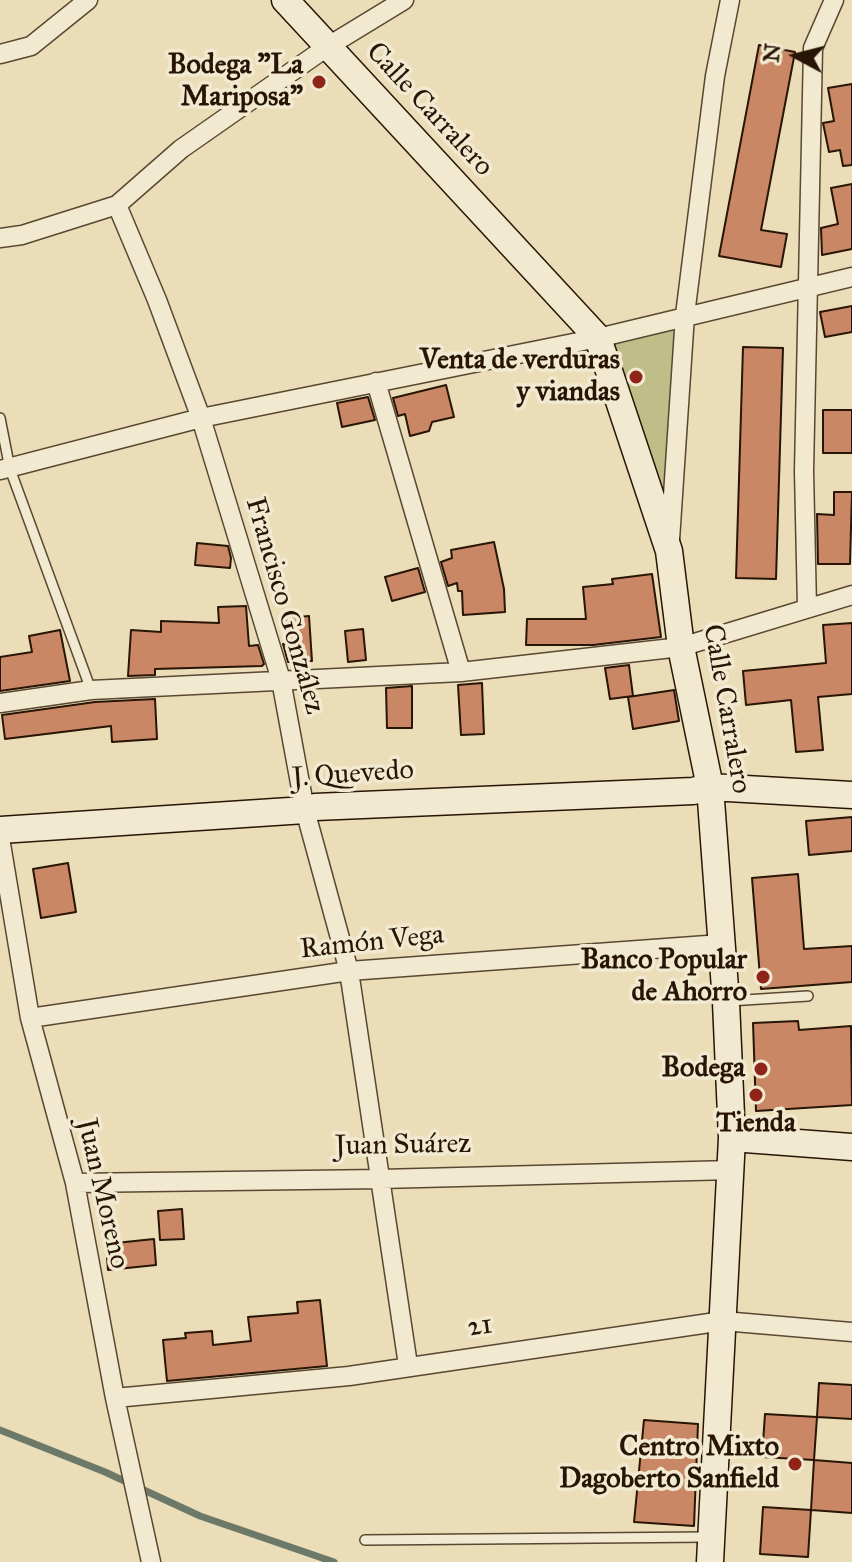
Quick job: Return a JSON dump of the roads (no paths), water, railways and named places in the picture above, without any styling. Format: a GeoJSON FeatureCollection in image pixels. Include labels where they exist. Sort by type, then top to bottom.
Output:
{"type":"FeatureCollection","features":[{"type":"Feature","properties":{"kind":"street"},"geometry":{"type":"LineString","coordinates":[[0,54],[31,46],[88,0]]}},
{"type":"Feature","properties":{"kind":"street","name":"Calle Carralero"},"geometry":{"type":"LineString","coordinates":[[285,0],[598,338],[669,551],[681,647],[710,787],[726,1002],[732,1138],[711,1550]]}},
{"type":"Feature","properties":{"kind":"street"},"geometry":{"type":"LineString","coordinates":[[0,238],[22,235],[117,205],[181,149],[327,47],[404,0]]}},
{"type":"Feature","properties":{"kind":"street"},"geometry":{"type":"LineString","coordinates":[[669,551],[685,315],[715,76],[730,0]]}},
{"type":"Feature","properties":{"kind":"street"},"geometry":{"type":"LineString","coordinates":[[807,608],[804,471],[813,48],[834,0]]}},
{"type":"Feature","properties":{"kind":"street","name":"Francisco González"},"geometry":{"type":"LineString","coordinates":[[117,205],[201,418],[281,680],[305,810],[349,971],[408,1365]]}},
{"type":"Feature","properties":{"kind":"street"},"geometry":{"type":"LineString","coordinates":[[5,469],[201,418],[598,338],[852,277]]}},
{"type":"Feature","properties":{"kind":"street"},"geometry":{"type":"LineString","coordinates":[[376,382],[461,672]]}},
{"type":"Feature","properties":{"kind":"street"},"geometry":{"type":"LineString","coordinates":[[0,703],[91,690],[461,672],[681,647],[852,595]]}},
{"type":"Feature","properties":{"kind":"street","name":"J. Quevedo"},"geometry":{"type":"LineString","coordinates":[[0,830],[315,807],[693,791],[710,787],[852,795]]}},
{"type":"Feature","properties":{"kind":"street","name":"Juan Moreno"},"geometry":{"type":"LineString","coordinates":[[0,838],[30,1018],[75,1183],[115,1398],[151,1562]]}},
{"type":"Feature","properties":{"kind":"street","name":"Ramón Vega"},"geometry":{"type":"LineString","coordinates":[[30,1018],[349,971],[721,944]]}},
{"type":"Feature","properties":{"kind":"street"},"geometry":{"type":"LineString","coordinates":[[732,1138],[852,1147]]}},
{"type":"Feature","properties":{"kind":"street","name":"Juan Suárez"},"geometry":{"type":"LineString","coordinates":[[75,1183],[732,1170]]}},
{"type":"Feature","properties":{"kind":"street","name":"21"},"geometry":{"type":"LineString","coordinates":[[115,1398],[349,1376],[723,1321],[852,1332]]}},
{"type":"Feature","properties":{"kind":"lane"},"geometry":{"type":"LineString","coordinates":[[0,418],[5,469],[91,690]]}},
{"type":"Feature","properties":{"kind":"lane"},"geometry":{"type":"LineString","coordinates":[[726,1002],[808,996]]}},
{"type":"Feature","properties":{"kind":"lane"},"geometry":{"type":"LineString","coordinates":[[365,1540],[711,1550]]}},
{"type":"Feature","properties":{"kind":"waterway"},"geometry":{"type":"LineString","coordinates":[[0,1430],[105,1472],[200,1516],[334,1562]]}},
{"type":"Feature","properties":{"kind":"place","name":"Bodega \"La Mariposa\""},"geometry":{"type":"Point","coordinates":[319,82]}},
{"type":"Feature","properties":{"kind":"place","name":"Venta de verduras y viandas"},"geometry":{"type":"Point","coordinates":[636,377]}},
{"type":"Feature","properties":{"kind":"place","name":"Banco Popular de Ahorro"},"geometry":{"type":"Point","coordinates":[763,977]}},
{"type":"Feature","properties":{"kind":"place","name":"Bodega"},"geometry":{"type":"Point","coordinates":[761,1069]}},
{"type":"Feature","properties":{"kind":"place","name":"Tienda"},"geometry":{"type":"Point","coordinates":[756,1095]}},
{"type":"Feature","properties":{"kind":"place","name":"Centro Mixto Dagoberto Sanfield"},"geometry":{"type":"Point","coordinates":[795,1464]}}]}
